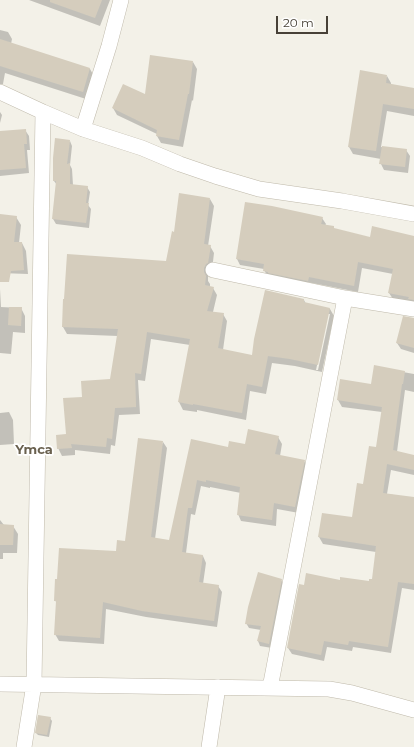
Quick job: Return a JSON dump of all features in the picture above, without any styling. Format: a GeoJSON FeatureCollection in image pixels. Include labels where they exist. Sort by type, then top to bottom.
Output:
{"type":"FeatureCollection","features":[{"type":"Feature","properties":{"kind":"street"},"geometry":{"type":"LineString","coordinates":[[82,129],[109,46],[121,0]]}},
{"type":"Feature","properties":{"kind":"street"},"geometry":{"type":"LineString","coordinates":[[0,92],[82,129],[142,148],[180,164],[260,189],[342,201],[414,214]]}},
{"type":"Feature","properties":{"kind":"street"},"geometry":{"type":"LineString","coordinates":[[24,747],[34,684],[43,112]]}},
{"type":"Feature","properties":{"kind":"street"},"geometry":{"type":"LineString","coordinates":[[213,270],[345,298],[414,309]]}},
{"type":"Feature","properties":{"kind":"street"},"geometry":{"type":"LineString","coordinates":[[270,688],[345,298]]}},
{"type":"Feature","properties":{"kind":"street"},"geometry":{"type":"LineString","coordinates":[[0,684],[329,689],[352,693],[414,710]]}},
{"type":"Feature","properties":{"kind":"street"},"geometry":{"type":"LineString","coordinates":[[209,747],[218,687]]}},
{"type":"Feature","properties":{"kind":"building"},"geometry":{"type":"Polygon","coordinates":[[[50,0],[102,0],[95,18],[50,2],[50,0]]]}},
{"type":"Feature","properties":{"kind":"building"},"geometry":{"type":"Polygon","coordinates":[[[0,39],[90,68],[83,92],[0,66],[0,39]]]}},
{"type":"Feature","properties":{"kind":"building"},"geometry":{"type":"Polygon","coordinates":[[[150,55],[193,61],[189,94],[179,140],[156,136],[157,130],[112,108],[123,84],[145,94],[150,55]]]}},
{"type":"Feature","properties":{"kind":"building"},"geometry":{"type":"Polygon","coordinates":[[[360,70],[387,75],[386,83],[414,88],[414,109],[383,104],[376,151],[348,147],[360,70]]]}},
{"type":"Feature","properties":{"kind":"building"},"geometry":{"type":"Polygon","coordinates":[[[26,129],[27,144],[24,144],[26,168],[0,170],[0,131],[26,129]]]}},
{"type":"Feature","properties":{"kind":"building"},"geometry":{"type":"Polygon","coordinates":[[[55,138],[70,140],[67,164],[70,163],[70,184],[88,186],[86,203],[89,203],[86,223],[52,219],[56,181],[53,181],[55,138]]]}},
{"type":"Feature","properties":{"kind":"building"},"geometry":{"type":"Polygon","coordinates":[[[382,146],[407,149],[405,167],[379,164],[382,146]]]}},
{"type":"Feature","properties":{"kind":"building"},"geometry":{"type":"Polygon","coordinates":[[[179,193],[210,198],[204,244],[211,245],[208,263],[204,268],[204,272],[206,276],[205,285],[214,287],[207,311],[224,313],[218,348],[252,355],[265,290],[304,299],[304,302],[330,308],[318,365],[268,356],[262,387],[247,384],[242,413],[193,405],[178,402],[190,339],[147,332],[141,374],[135,373],[136,407],[115,408],[112,439],[107,438],[106,447],[71,444],[72,448],[57,449],[56,435],[66,434],[63,398],[82,397],[81,381],[110,379],[118,329],[62,327],[67,254],[166,261],[172,231],[174,232],[179,193]]]}},
{"type":"Feature","properties":{"kind":"building"},"geometry":{"type":"Polygon","coordinates":[[[245,202],[323,217],[321,224],[334,226],[334,228],[370,237],[372,226],[414,236],[414,300],[408,299],[409,297],[388,293],[393,269],[358,262],[354,286],[309,277],[308,281],[268,273],[263,271],[264,264],[236,259],[245,202]]]}},
{"type":"Feature","properties":{"kind":"building"},"geometry":{"type":"Polygon","coordinates":[[[0,214],[17,216],[14,242],[22,242],[24,270],[11,271],[9,282],[0,282],[0,214]]]}},
{"type":"Feature","properties":{"kind":"building"},"geometry":{"type":"Polygon","coordinates":[[[9,307],[22,307],[21,326],[8,325],[9,307]]]}},
{"type":"Feature","properties":{"kind":"building"},"geometry":{"type":"Polygon","coordinates":[[[403,316],[414,318],[414,348],[396,343],[403,316]]]}},
{"type":"Feature","properties":{"kind":"building"},"geometry":{"type":"Polygon","coordinates":[[[374,365],[405,371],[393,450],[414,455],[414,470],[387,464],[383,493],[414,497],[414,584],[398,582],[388,647],[349,641],[348,645],[324,641],[321,655],[287,648],[299,584],[304,585],[306,573],[340,580],[340,577],[369,581],[369,579],[372,579],[376,546],[318,537],[322,513],[352,517],[357,483],[363,484],[369,446],[376,447],[382,407],[337,400],[340,379],[371,384],[374,365]]]}},
{"type":"Feature","properties":{"kind":"building"},"geometry":{"type":"Polygon","coordinates":[[[248,429],[279,436],[275,454],[305,460],[295,507],[274,503],[272,520],[237,515],[240,487],[206,480],[206,482],[197,480],[192,508],[188,508],[182,552],[203,555],[199,582],[219,585],[214,621],[142,611],[103,602],[100,638],[54,635],[56,601],[54,601],[55,579],[57,579],[59,548],[116,551],[117,540],[125,541],[138,438],[163,441],[151,537],[169,540],[191,439],[228,447],[229,441],[245,444],[248,429]]]}},
{"type":"Feature","properties":{"kind":"building"},"geometry":{"type":"Polygon","coordinates":[[[0,524],[14,525],[13,545],[0,545],[0,524]]]}},
{"type":"Feature","properties":{"kind":"building"},"geometry":{"type":"Polygon","coordinates":[[[258,572],[282,579],[269,644],[257,641],[261,626],[245,624],[248,607],[258,572]]]}},
{"type":"Feature","properties":{"kind":"building"},"geometry":{"type":"Polygon","coordinates":[[[38,715],[51,717],[47,735],[35,733],[38,715]]]}},
{"type":"Feature","properties":{"kind":"district","name":"Ymca"},"geometry":{"type":"Point","coordinates":[34,450]}}]}
